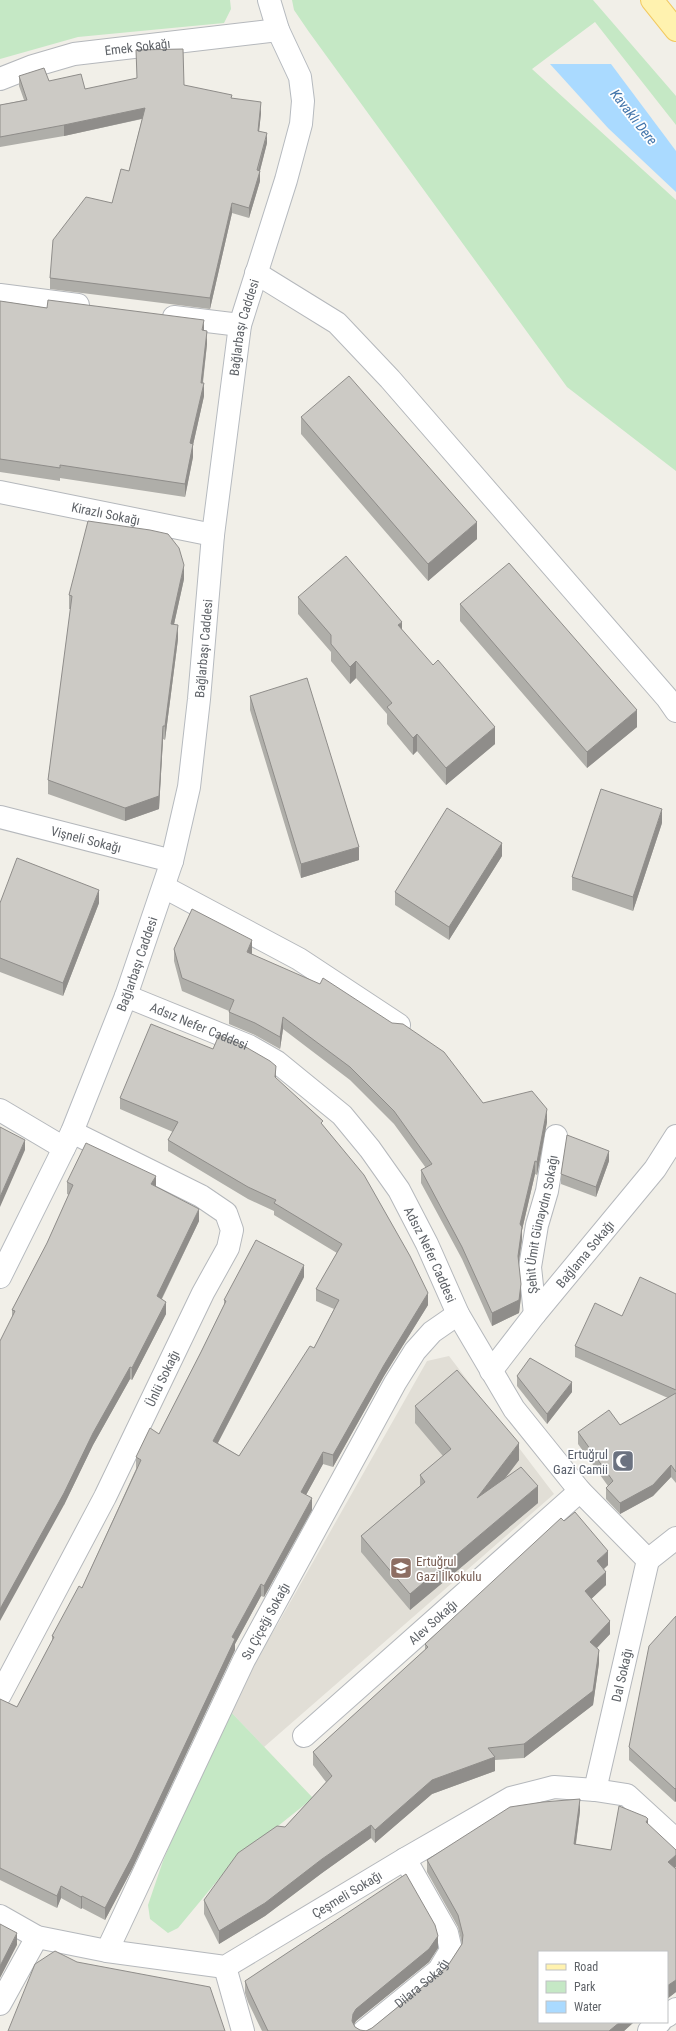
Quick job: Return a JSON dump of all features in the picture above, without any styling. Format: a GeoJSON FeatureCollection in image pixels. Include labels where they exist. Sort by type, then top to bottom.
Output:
{"type":"FeatureCollection","features":[{"type":"Feature","properties":{"kind":"main road"},"geometry":{"type":"LineString","coordinates":[[652,0],[676,30]]}},
{"type":"Feature","properties":{"kind":"street","name":"Bağlarbaşı Caddesi"},"geometry":{"type":"LineString","coordinates":[[0,1277],[68,1140],[126,996],[172,861],[189,788],[199,699],[213,535],[240,325],[286,180],[301,124],[303,101],[300,78],[278,30],[269,0]]}},
{"type":"Feature","properties":{"kind":"street","name":"Emek Sokağı"},"geometry":{"type":"LineString","coordinates":[[0,79],[33,66],[74,54],[278,30]]}},
{"type":"Feature","properties":{"kind":"street"},"geometry":{"type":"LineString","coordinates":[[256,273],[338,323],[395,385],[676,710]]}},
{"type":"Feature","properties":{"kind":"street"},"geometry":{"type":"LineString","coordinates":[[0,295],[96,307]]}},
{"type":"Feature","properties":{"kind":"street"},"geometry":{"type":"LineString","coordinates":[[156,315],[240,325]]}},
{"type":"Feature","properties":{"kind":"street","name":"Kirazlı Sokağı"},"geometry":{"type":"LineString","coordinates":[[0,492],[213,535]]}},
{"type":"Feature","properties":{"kind":"street","name":"Vişneli Sokağı"},"geometry":{"type":"LineString","coordinates":[[0,817],[172,861]]}},
{"type":"Feature","properties":{"kind":"street"},"geometry":{"type":"LineString","coordinates":[[164,887],[299,959],[399,1025]]}},
{"type":"Feature","properties":{"kind":"street","name":"Adsız Nefer Caddesi"},"geometry":{"type":"LineString","coordinates":[[126,996],[249,1046],[277,1062],[342,1115],[370,1149],[400,1190],[427,1244],[458,1314],[514,1409],[580,1492],[648,1560]]}},
{"type":"Feature","properties":{"kind":"street","name":"Ünlü Sokağı"},"geometry":{"type":"LineString","coordinates":[[0,1110],[201,1196],[226,1213],[232,1230],[228,1248],[203,1293],[105,1498],[0,1695]]}},
{"type":"Feature","properties":{"kind":"street","name":"Şehit Ümit Günaydın Sokağı"},"geometry":{"type":"LineString","coordinates":[[535,1314],[530,1267],[538,1225],[547,1191],[556,1136]]}},
{"type":"Feature","properties":{"kind":"street","name":"Bağlama Sokağı"},"geometry":{"type":"LineString","coordinates":[[491,1371],[535,1314],[656,1169],[676,1136]]}},
{"type":"Feature","properties":{"kind":"street","name":"Su Çiçeği Sokağı"},"geometry":{"type":"LineString","coordinates":[[107,1951],[244,1660],[395,1383],[415,1351],[432,1332],[458,1314]]}},
{"type":"Feature","properties":{"kind":"street","name":"Alev Sokağı"},"geometry":{"type":"LineString","coordinates":[[304,1736],[580,1492]]}},
{"type":"Feature","properties":{"kind":"street"},"geometry":{"type":"LineString","coordinates":[[648,1560],[676,1538]]}},
{"type":"Feature","properties":{"kind":"street","name":"Dal Sokağı"},"geometry":{"type":"LineString","coordinates":[[595,1790],[648,1560]]}},
{"type":"Feature","properties":{"kind":"street","name":"Çeşmeli Sokağı"},"geometry":{"type":"LineString","coordinates":[[225,1967],[405,1859],[511,1798],[554,1787],[595,1790],[627,1795],[676,1840]]}},
{"type":"Feature","properties":{"kind":"street","name":"Dilara Sokağı"},"geometry":{"type":"LineString","coordinates":[[364,2031],[439,1970],[451,1950],[447,1933],[405,1859]]}},
{"type":"Feature","properties":{"kind":"street"},"geometry":{"type":"LineString","coordinates":[[0,1916],[37,1937],[107,1951],[225,1967],[243,2031]]}},
{"type":"Feature","properties":{"kind":"street"},"geometry":{"type":"LineString","coordinates":[[0,2004],[37,1937]]}},
{"type":"Feature","properties":{"kind":"street"},"geometry":{"type":"LineString","coordinates":[[668,2015],[676,2009]]}},
{"type":"Feature","properties":{"kind":"street"},"geometry":{"type":"LineString","coordinates":[[649,2031],[659,2023]]}},
{"type":"Feature","properties":{"kind":"shaded area"},"geometry":{"type":"Polygon","coordinates":[[[449,1356],[554,1494],[264,1747],[227,1708],[279,1622],[427,1361],[449,1356]]]}},
{"type":"Feature","properties":{"kind":"green space"},"geometry":{"type":"Polygon","coordinates":[[[0,0],[230,0],[231,9],[224,23],[78,37],[0,59],[0,0]]]}},
{"type":"Feature","properties":{"kind":"green space"},"geometry":{"type":"Polygon","coordinates":[[[292,0],[593,0],[676,96],[676,125],[595,22],[532,69],[676,200],[676,471],[567,387],[309,32],[294,10],[292,0]]]}},
{"type":"Feature","properties":{"kind":"green space"},"geometry":{"type":"Polygon","coordinates":[[[227,1708],[313,1798],[232,1863],[178,1928],[168,1933],[150,1919],[148,1905],[163,1861],[227,1708]]]}},
{"type":"Feature","properties":{"kind":"water","name":"Kavaklı Dere"},"geometry":{"type":"Polygon","coordinates":[[[550,64],[611,64],[676,151],[676,192],[608,128],[550,64]]]}},
{"type":"Feature","properties":{"kind":"building"},"geometry":{"type":"Polygon","coordinates":[[[183,49],[184,85],[232,95],[231,98],[261,102],[258,131],[267,133],[257,170],[260,171],[249,208],[232,203],[210,298],[50,278],[53,240],[86,197],[112,203],[121,169],[129,171],[145,108],[0,137],[0,105],[27,100],[19,76],[44,68],[49,81],[81,74],[85,89],[137,78],[136,50],[183,49]]]}},
{"type":"Feature","properties":{"kind":"building"},"geometry":{"type":"Polygon","coordinates":[[[48,300],[204,320],[202,330],[207,331],[201,383],[204,383],[190,443],[193,444],[185,484],[60,465],[60,468],[0,459],[0,301],[47,308],[48,300]]]}},
{"type":"Feature","properties":{"kind":"building"},"geometry":{"type":"Polygon","coordinates":[[[349,376],[477,522],[428,564],[301,417],[349,376]]]}},
{"type":"Feature","properties":{"kind":"building"},"geometry":{"type":"Polygon","coordinates":[[[88,521],[168,534],[179,548],[184,565],[171,624],[178,625],[165,726],[163,726],[159,796],[125,808],[48,780],[72,596],[69,595],[88,521]]]}},
{"type":"Feature","properties":{"kind":"building"},"geometry":{"type":"Polygon","coordinates":[[[346,556],[402,622],[398,625],[433,665],[438,660],[495,727],[446,768],[417,734],[413,738],[387,707],[392,703],[356,661],[350,667],[331,644],[331,635],[298,597],[346,556]]]}},
{"type":"Feature","properties":{"kind":"building"},"geometry":{"type":"Polygon","coordinates":[[[509,563],[637,710],[587,752],[460,604],[509,563]]]}},
{"type":"Feature","properties":{"kind":"building"},"geometry":{"type":"Polygon","coordinates":[[[307,678],[359,847],[301,864],[250,696],[307,678]]]}},
{"type":"Feature","properties":{"kind":"building"},"geometry":{"type":"Polygon","coordinates":[[[601,789],[662,809],[633,897],[572,877],[601,789]]]}},
{"type":"Feature","properties":{"kind":"building"},"geometry":{"type":"Polygon","coordinates":[[[447,808],[502,843],[449,927],[395,892],[447,808]]]}},
{"type":"Feature","properties":{"kind":"building"},"geometry":{"type":"Polygon","coordinates":[[[17,858],[99,890],[63,983],[0,958],[0,903],[17,858]]]}},
{"type":"Feature","properties":{"kind":"building"},"geometry":{"type":"Polygon","coordinates":[[[192,909],[252,940],[247,952],[320,984],[323,978],[392,1023],[403,1024],[444,1052],[483,1103],[532,1091],[547,1109],[537,1162],[535,1161],[520,1224],[522,1227],[518,1256],[521,1284],[519,1300],[492,1313],[462,1247],[421,1170],[432,1164],[394,1111],[350,1067],[283,1017],[280,1037],[255,1023],[229,1012],[234,1000],[182,978],[174,949],[192,909]]]}},
{"type":"Feature","properties":{"kind":"building"},"geometry":{"type":"Polygon","coordinates":[[[151,1024],[213,1049],[219,1035],[244,1046],[276,1066],[275,1077],[323,1121],[321,1123],[364,1175],[410,1256],[428,1293],[384,1365],[333,1455],[323,1452],[301,1492],[312,1498],[264,1586],[261,1584],[232,1637],[235,1639],[132,1857],[105,1908],[61,1886],[57,1896],[0,1868],[0,1699],[17,1707],[54,1637],[52,1636],[79,1586],[82,1588],[141,1460],[136,1457],[150,1428],[159,1434],[226,1301],[224,1300],[256,1240],[304,1265],[213,1441],[239,1456],[310,1346],[314,1348],[339,1300],[316,1289],[342,1244],[274,1203],[276,1200],[248,1187],[168,1140],[178,1122],[120,1098],[151,1024]]]}},
{"type":"Feature","properties":{"kind":"building"},"geometry":{"type":"Polygon","coordinates":[[[0,1127],[25,1140],[0,1197],[0,1127]]]}},
{"type":"Feature","properties":{"kind":"building"},"geometry":{"type":"Polygon","coordinates":[[[567,1135],[609,1151],[596,1187],[561,1174],[567,1135]]]}},
{"type":"Feature","properties":{"kind":"building"},"geometry":{"type":"Polygon","coordinates":[[[86,1143],[156,1176],[151,1184],[199,1209],[157,1296],[166,1302],[132,1368],[130,1367],[93,1433],[64,1493],[0,1609],[0,1341],[15,1311],[12,1310],[47,1243],[73,1185],[67,1182],[86,1143]]]}},
{"type":"Feature","properties":{"kind":"building"},"geometry":{"type":"Polygon","coordinates":[[[640,1277],[676,1294],[676,1390],[575,1346],[595,1303],[622,1316],[640,1277]]]}},
{"type":"Feature","properties":{"kind":"building"},"geometry":{"type":"Polygon","coordinates":[[[530,1358],[572,1382],[547,1414],[517,1376],[530,1358]]]}},
{"type":"Feature","properties":{"kind":"building"},"geometry":{"type":"Polygon","coordinates":[[[457,1370],[519,1443],[477,1498],[521,1467],[538,1486],[410,1594],[361,1536],[425,1482],[420,1475],[451,1449],[415,1406],[457,1370]]]}},
{"type":"Feature","properties":{"kind":"building"},"geometry":{"type":"Polygon","coordinates":[[[676,1393],[676,1472],[671,1465],[653,1485],[620,1503],[606,1488],[613,1481],[578,1432],[609,1410],[620,1425],[676,1393]]]}},
{"type":"Feature","properties":{"kind":"building"},"geometry":{"type":"Polygon","coordinates":[[[575,1512],[608,1551],[597,1561],[606,1572],[585,1591],[610,1621],[590,1642],[599,1650],[593,1691],[524,1744],[488,1748],[495,1757],[432,1780],[375,1830],[371,1825],[322,1859],[265,1903],[219,1931],[204,1900],[238,1853],[277,1826],[285,1827],[332,1776],[313,1752],[428,1647],[425,1644],[561,1518],[564,1521],[575,1512]]]}},
{"type":"Feature","properties":{"kind":"building"},"geometry":{"type":"Polygon","coordinates":[[[676,1616],[675,1789],[629,1747],[649,1646],[676,1616]]]}},
{"type":"Feature","properties":{"kind":"building"},"geometry":{"type":"Polygon","coordinates":[[[580,1799],[574,1844],[611,1850],[619,1806],[646,1817],[648,1819],[646,1822],[676,1850],[676,1855],[668,1862],[676,1869],[676,1980],[668,1985],[668,1951],[538,1951],[538,2023],[619,2023],[609,2031],[366,2031],[372,2028],[447,1967],[462,1944],[463,1935],[458,1915],[427,1860],[510,1807],[543,1802],[580,1799]]]}},
{"type":"Feature","properties":{"kind":"building"},"geometry":{"type":"Polygon","coordinates":[[[406,1874],[435,1925],[438,1936],[429,1949],[356,2009],[353,2014],[352,2021],[355,2027],[366,2031],[268,2031],[245,1981],[406,1874]]]}},
{"type":"Feature","properties":{"kind":"building"},"geometry":{"type":"Polygon","coordinates":[[[0,1924],[17,1933],[0,1966],[0,1924]]]}},
{"type":"Feature","properties":{"kind":"building"},"geometry":{"type":"Polygon","coordinates":[[[55,1951],[77,1962],[210,1987],[225,2031],[8,2031],[35,1964],[55,1951]]]}},
{"type":"Feature","properties":{"kind":"place","name":"Ertuğrul Gazi Camii"},"geometry":{"type":"Point","coordinates":[623,1461]}},
{"type":"Feature","properties":{"kind":"place","name":"Ertuğrul Gazi İlkokulu"},"geometry":{"type":"Point","coordinates":[401,1568]}}]}
